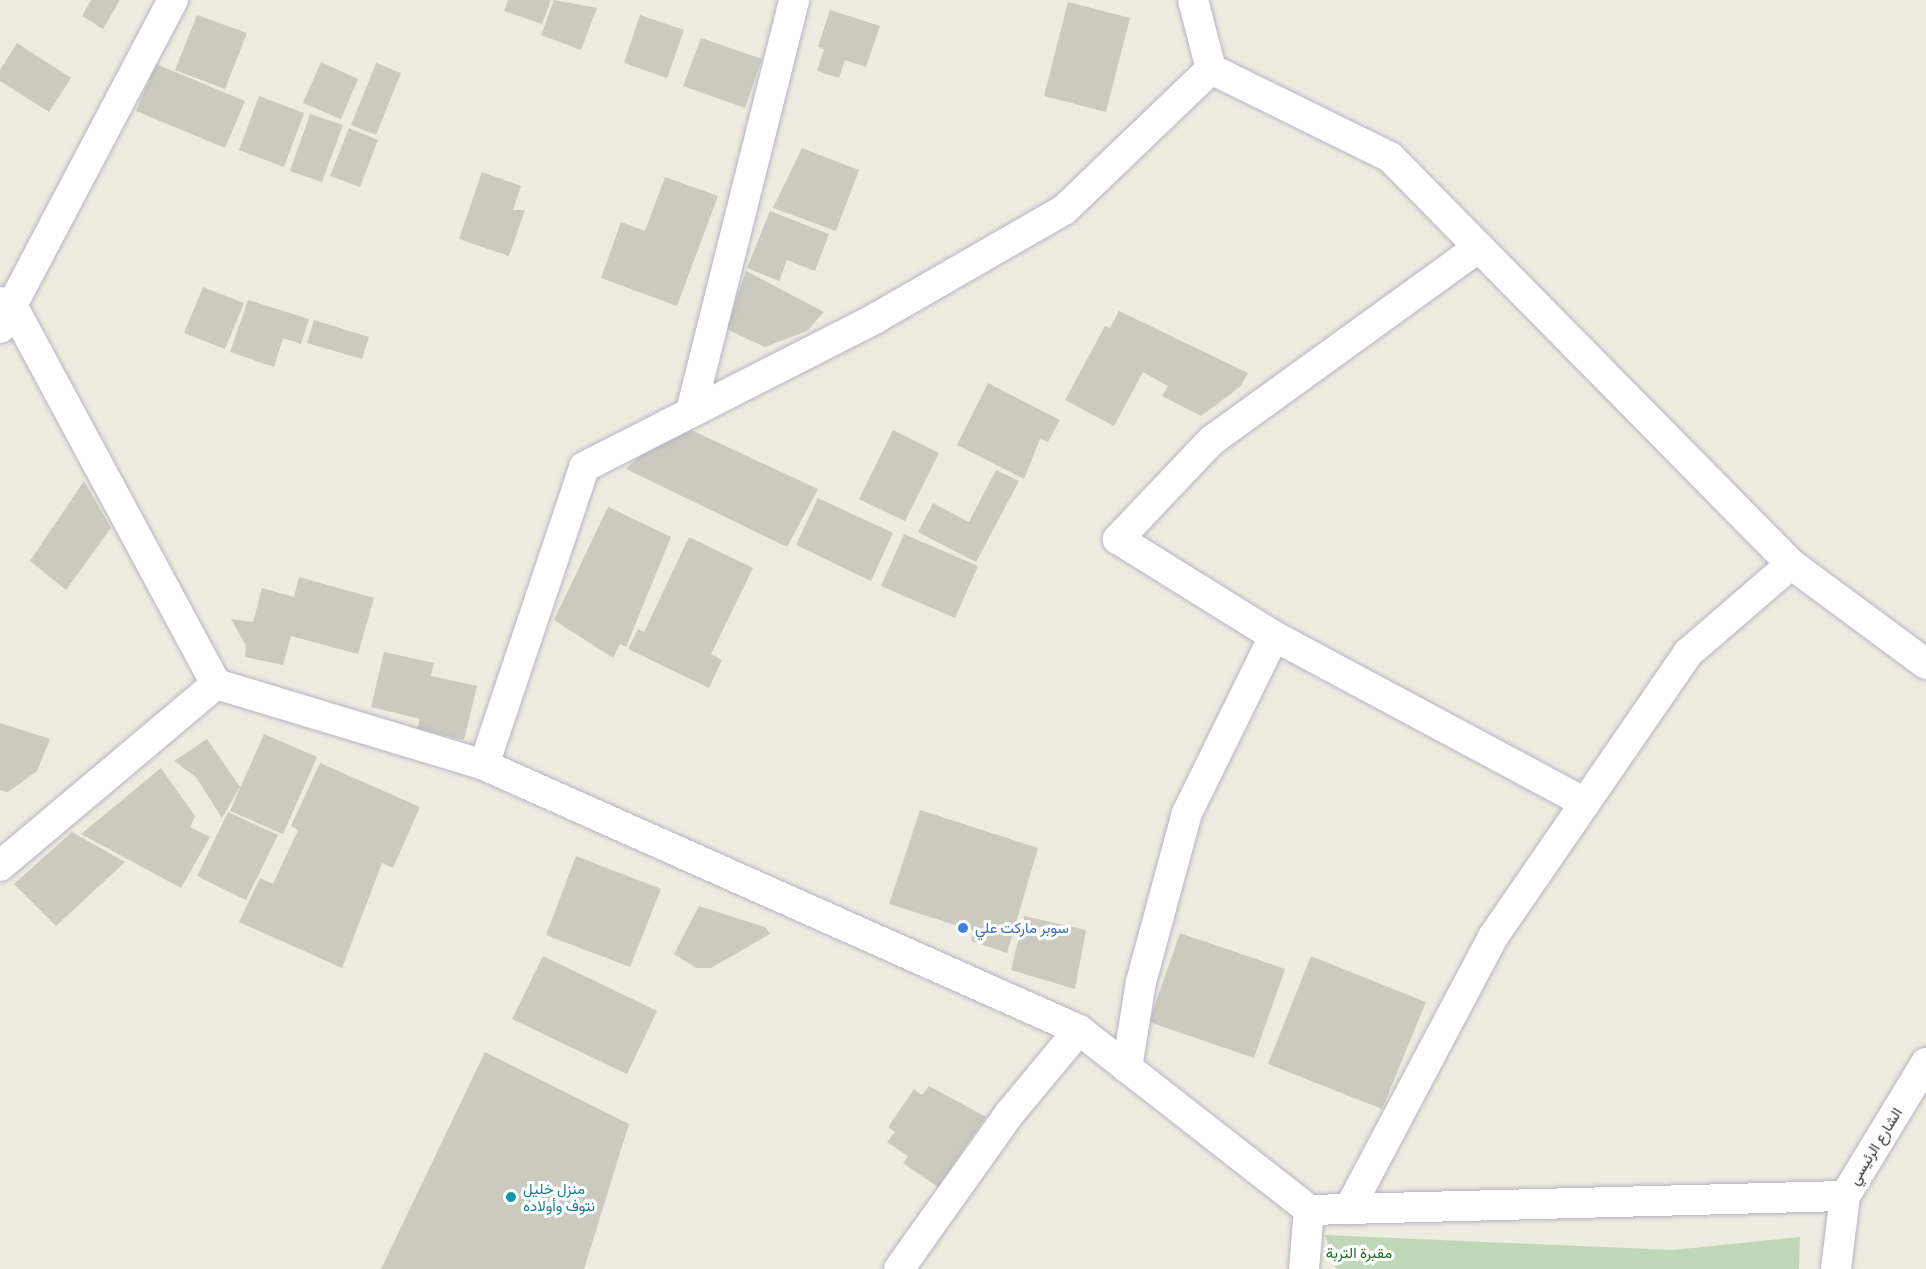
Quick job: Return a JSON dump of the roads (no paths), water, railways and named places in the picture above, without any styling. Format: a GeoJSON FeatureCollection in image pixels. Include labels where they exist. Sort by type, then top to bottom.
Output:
{"type":"FeatureCollection","features":[{"type":"Feature","properties":{"kind":"street"},"geometry":{"type":"LineString","coordinates":[[172,0],[4,312],[216,684],[484,765],[1079,1030],[1309,1210],[1845,1196]]}},
{"type":"Feature","properties":{"kind":"street"},"geometry":{"type":"LineString","coordinates":[[692,407],[794,0]]}},
{"type":"Feature","properties":{"kind":"street"},"geometry":{"type":"LineString","coordinates":[[1191,1],[1211,69],[1390,157],[1791,564],[1926,664]]}},
{"type":"Feature","properties":{"kind":"street"},"geometry":{"type":"LineString","coordinates":[[484,765],[584,467],[692,407],[876,318],[1064,210],[1211,69]]}},
{"type":"Feature","properties":{"kind":"street"},"geometry":{"type":"LineString","coordinates":[[1479,247],[1212,440],[1118,539],[1274,636],[1585,803]]}},
{"type":"Feature","properties":{"kind":"street"},"geometry":{"type":"LineString","coordinates":[[1349,1209],[1493,937],[1688,653],[1791,564]]}},
{"type":"Feature","properties":{"kind":"street"},"geometry":{"type":"LineString","coordinates":[[1127,1068],[1141,982],[1187,813],[1274,636]]}},
{"type":"Feature","properties":{"kind":"street"},"geometry":{"type":"LineString","coordinates":[[0,866],[216,684]]}},
{"type":"Feature","properties":{"kind":"street"},"geometry":{"type":"LineString","coordinates":[[899,1269],[1010,1113],[1079,1030]]}},
{"type":"Feature","properties":{"kind":"street","name":"الشارع الرئيسي"},"geometry":{"type":"LineString","coordinates":[[1836,1269],[1845,1196],[1926,1063]]}},
{"type":"Feature","properties":{"kind":"street"},"geometry":{"type":"LineString","coordinates":[[1304,1269],[1309,1210]]}},
{"type":"Feature","properties":{"kind":"place","name":"سوبر ماركت علي"},"geometry":{"type":"Point","coordinates":[963,928]}},
{"type":"Feature","properties":{"kind":"place","name":"منزل خليل نتوف وأولاده"},"geometry":{"type":"Point","coordinates":[511,1197]}},
{"type":"Feature","properties":{"kind":"park label","name":"مقبرة التربة"},"geometry":{"type":"Point","coordinates":[1359,1253]}}]}
